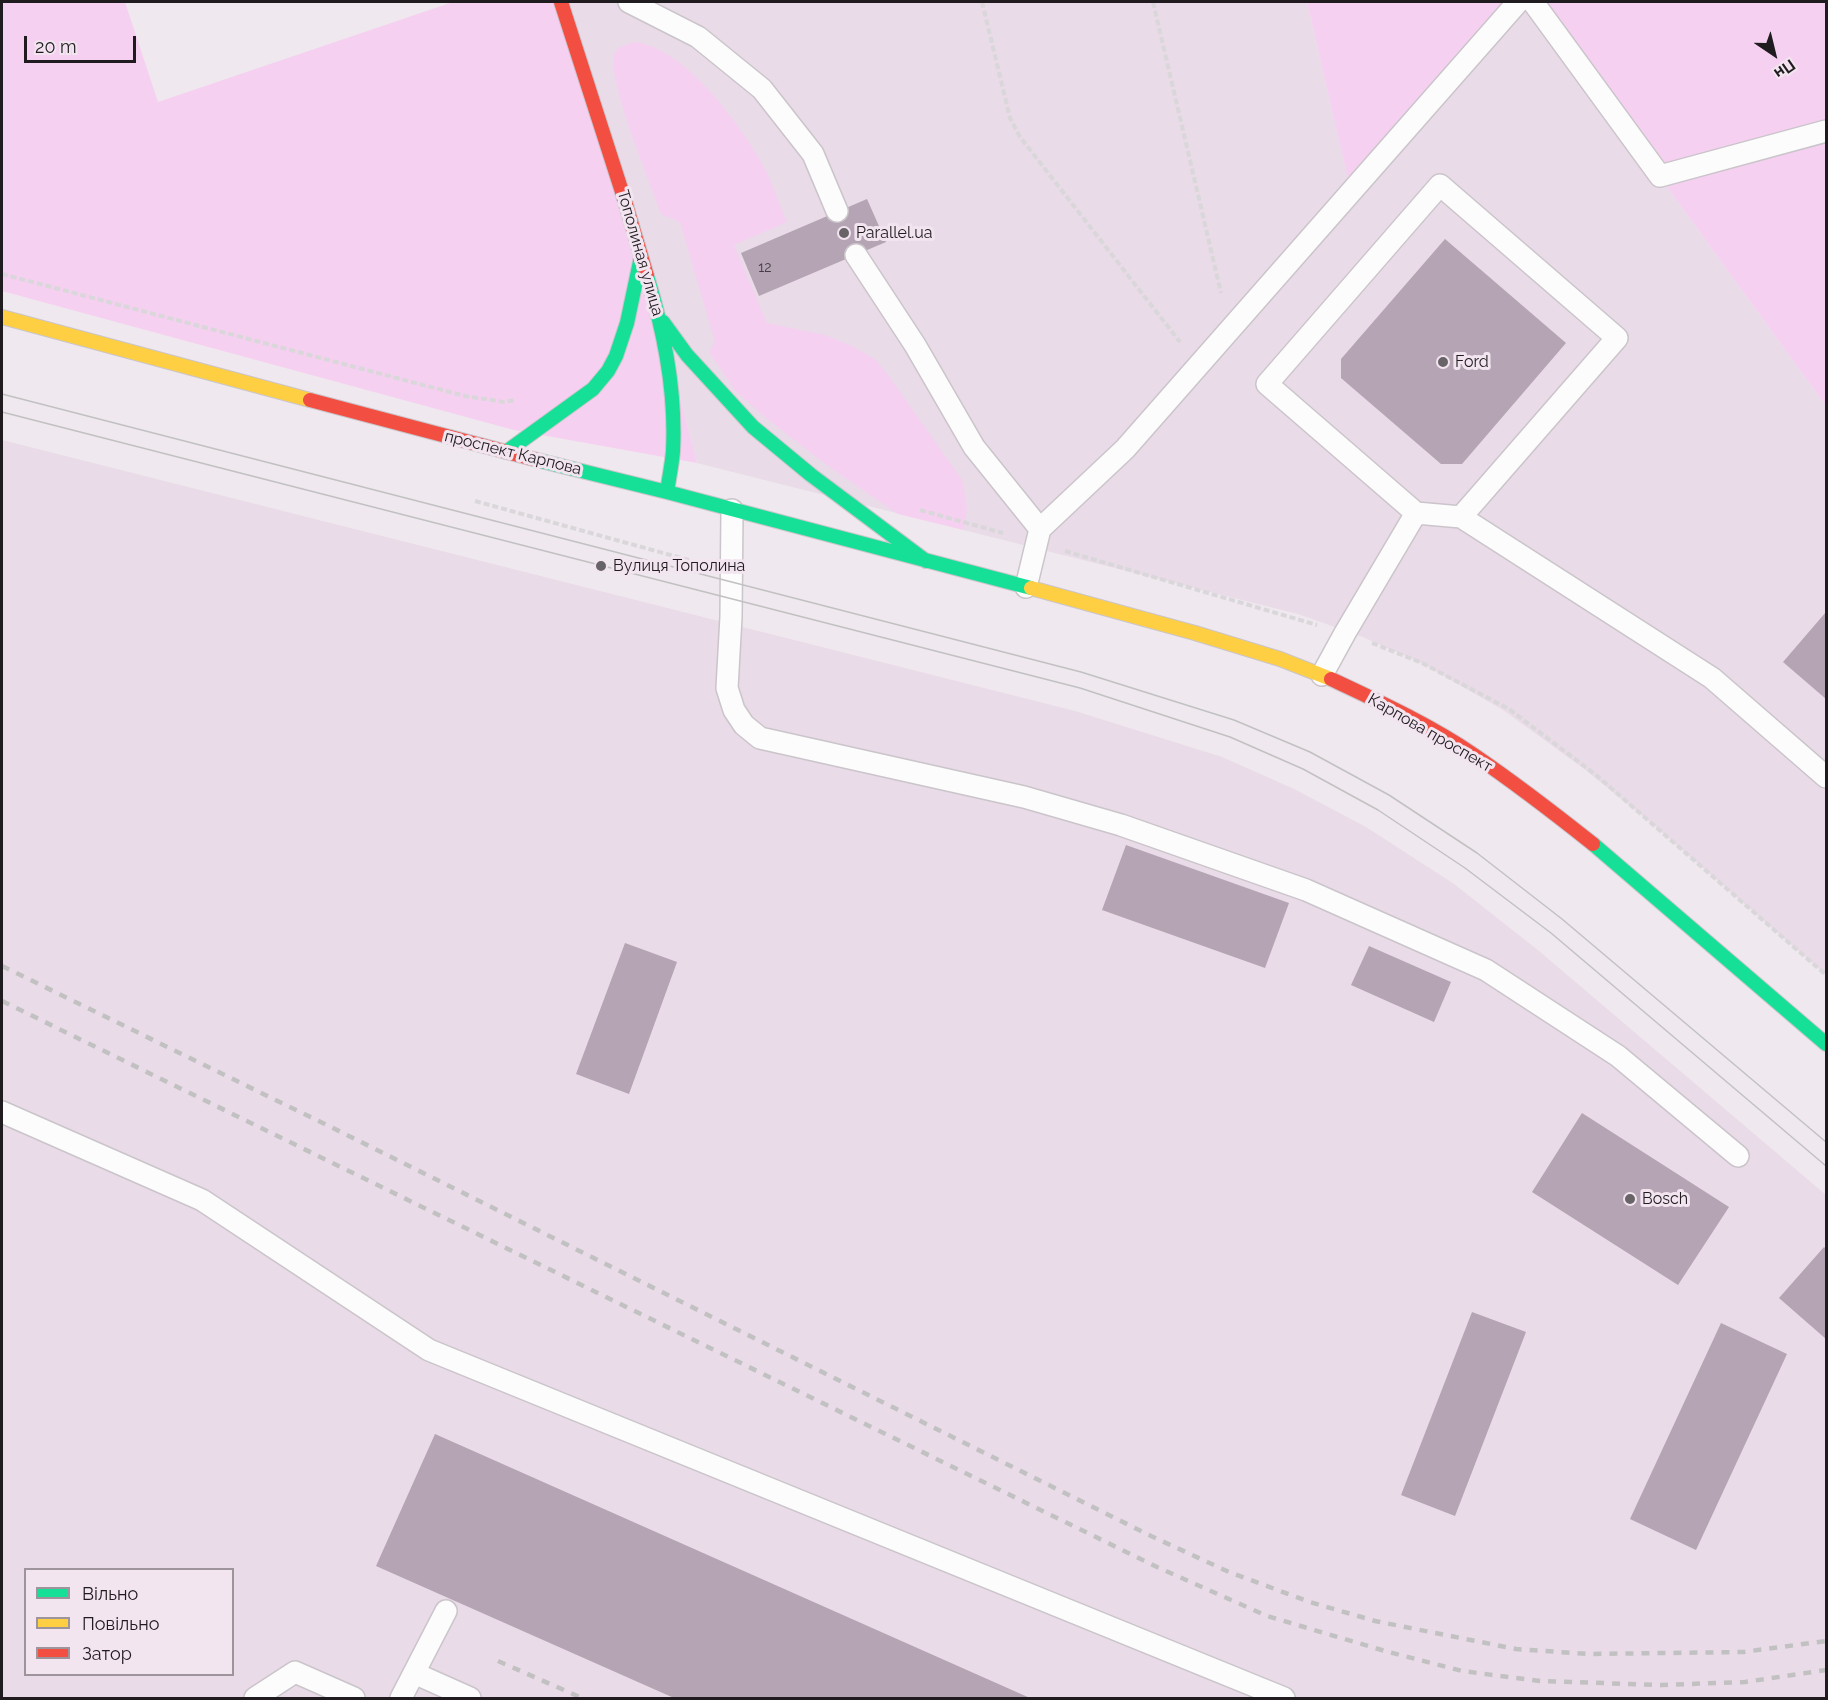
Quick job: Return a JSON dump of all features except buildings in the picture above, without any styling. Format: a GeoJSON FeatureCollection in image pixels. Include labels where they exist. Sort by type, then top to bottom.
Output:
{"type":"FeatureCollection","features":[{"type":"Feature","properties":{"kind":"main road","name":"Тополиная улица"},"geometry":{"type":"LineString","coordinates":[[561,2],[659,316],[666,351],[672,412],[673,451],[667,492]]}},
{"type":"Feature","properties":{"kind":"main road"},"geometry":{"type":"LineString","coordinates":[[506,452],[566,411],[599,383],[615,358],[620,343],[632,304],[641,257]]}},
{"type":"Feature","properties":{"kind":"main road"},"geometry":{"type":"LineString","coordinates":[[659,316],[687,355],[753,427],[819,481],[928,562]]}},
{"type":"Feature","properties":{"kind":"main road","name":"проспект Карпова"},"geometry":{"type":"LineString","coordinates":[[2,317],[506,452],[1026,586]]}},
{"type":"Feature","properties":{"kind":"main road","name":"Карпова проспект"},"geometry":{"type":"LineString","coordinates":[[1026,586],[1281,659],[1322,675],[1398,711],[1463,748],[1537,801],[1617,863],[1827,1044]]}},
{"type":"Feature","properties":{"kind":"lane"},"geometry":{"type":"LineString","coordinates":[[629,2],[698,37],[762,89],[813,154],[837,211]]}},
{"type":"Feature","properties":{"kind":"lane"},"geometry":{"type":"LineString","coordinates":[[1026,586],[1040,529],[1125,449],[1518,2]]}},
{"type":"Feature","properties":{"kind":"lane"},"geometry":{"type":"LineString","coordinates":[[1533,2],[1660,176],[1827,132]]}},
{"type":"Feature","properties":{"kind":"lane"},"geometry":{"type":"LineString","coordinates":[[1461,517],[1617,338],[1440,185],[1267,384],[1416,513],[1461,517],[1712,678],[1827,777]]}},
{"type":"Feature","properties":{"kind":"lane"},"geometry":{"type":"LineString","coordinates":[[856,255],[915,345],[974,447],[1040,529]]}},
{"type":"Feature","properties":{"kind":"lane"},"geometry":{"type":"LineString","coordinates":[[732,510],[727,688],[734,710],[744,725],[760,738],[1045,803],[1121,825],[1306,890],[1486,970],[1618,1056],[1738,1156]]}},
{"type":"Feature","properties":{"kind":"lane"},"geometry":{"type":"LineString","coordinates":[[1322,675],[1416,513]]}},
{"type":"Feature","properties":{"kind":"lane"},"geometry":{"type":"LineString","coordinates":[[2,1112],[202,1200],[429,1350],[1284,1698]]}},
{"type":"Feature","properties":{"kind":"lane"},"geometry":{"type":"LineString","coordinates":[[401,1698],[446,1611]]}},
{"type":"Feature","properties":{"kind":"lane"},"geometry":{"type":"LineString","coordinates":[[255,1698],[295,1672],[354,1698]]}},
{"type":"Feature","properties":{"kind":"lane"},"geometry":{"type":"LineString","coordinates":[[414,1673],[470,1698]]}},
{"type":"Feature","properties":{"kind":"path"},"geometry":{"type":"LineString","coordinates":[[982,2],[1010,118],[1020,138],[1198,365]]}},
{"type":"Feature","properties":{"kind":"path"},"geometry":{"type":"LineString","coordinates":[[1153,2],[1230,329]]}},
{"type":"Feature","properties":{"kind":"path"},"geometry":{"type":"LineString","coordinates":[[2,274],[465,396],[504,402]]}},
{"type":"Feature","properties":{"kind":"path"},"geometry":{"type":"LineString","coordinates":[[475,501],[731,571]]}},
{"type":"Feature","properties":{"kind":"shaded area"},"geometry":{"type":"Polygon","coordinates":[[[2,2],[125,2],[158,102],[453,2],[561,2],[646,266],[697,463],[514,430],[2,291],[2,2]]]}},
{"type":"Feature","properties":{"kind":"shaded area"},"geometry":{"type":"Polygon","coordinates":[[[561,2],[1307,2],[1351,191],[1533,2],[1826,406],[1826,975],[1650,822],[1583,768],[1503,710],[1425,665],[1363,637],[1298,614],[697,463],[646,266],[561,2]]]}},
{"type":"Feature","properties":{"kind":"shaded area"},"geometry":{"type":"Polygon","coordinates":[[[1307,2],[1518,2],[1351,192],[1307,2]]]}},
{"type":"Feature","properties":{"kind":"shaded area"},"geometry":{"type":"Polygon","coordinates":[[[1533,2],[1826,2],[1826,406],[1533,2]]]}},
{"type":"Feature","properties":{"kind":"shaded area"},"geometry":{"type":"Polygon","coordinates":[[[635,42],[654,48],[673,58],[710,91],[741,130],[767,174],[787,222],[734,245],[767,323],[825,335],[854,347],[876,360],[962,480],[967,506],[964,530],[898,514],[831,468],[766,418],[735,390],[709,352],[715,342],[680,222],[661,214],[630,131],[616,83],[613,65],[615,53],[621,47],[635,42]]]}},
{"type":"Feature","properties":{"kind":"shaded area"},"geometry":{"type":"Polygon","coordinates":[[[2,440],[1075,711],[1222,757],[1294,789],[1366,827],[1454,884],[1539,951],[1826,1195],[1826,1698],[2,1698],[2,440]]]}},
{"type":"Feature","properties":{"kind":"tram line"},"geometry":{"type":"LineString","coordinates":[[2,394],[1081,672],[1234,720],[1310,752],[1389,795],[1477,853],[1562,919],[1826,1142]]}},
{"type":"Feature","properties":{"kind":"tram line"},"geometry":{"type":"LineString","coordinates":[[2,412],[1080,688],[1230,737],[1303,769],[1378,810],[1465,868],[1551,933],[1826,1166]]}},
{"type":"Feature","properties":{"kind":"railway"},"geometry":{"type":"LineString","coordinates":[[2,966],[341,1132],[1151,1536],[1229,1572],[1310,1602],[1375,1621],[1516,1649],[1588,1654],[1743,1652],[1826,1641]]}},
{"type":"Feature","properties":{"kind":"railway"},"geometry":{"type":"LineString","coordinates":[[2,1001],[1157,1567],[1267,1616],[1462,1671],[1540,1681],[1661,1685],[1745,1682],[1826,1670]]}},
{"type":"Feature","properties":{"kind":"railway"},"geometry":{"type":"LineString","coordinates":[[498,1661],[582,1698]]}},
{"type":"Feature","properties":{"kind":"traffic: fast"},"geometry":{"type":"LineString","coordinates":[[506,452],[593,389],[608,371],[616,356],[627,323],[641,257]]}},
{"type":"Feature","properties":{"kind":"traffic: fast"},"geometry":{"type":"LineString","coordinates":[[647,276],[659,318],[671,385],[673,451],[667,492]]}},
{"type":"Feature","properties":{"kind":"traffic: fast"},"geometry":{"type":"LineString","coordinates":[[663,322],[687,355],[753,427],[811,475],[926,561]]}},
{"type":"Feature","properties":{"kind":"traffic: fast"},"geometry":{"type":"LineString","coordinates":[[541,461],[1031,588]]}},
{"type":"Feature","properties":{"kind":"traffic: fast"},"geometry":{"type":"LineString","coordinates":[[1593,844],[1826,1044]]}},
{"type":"Feature","properties":{"kind":"traffic: slow"},"geometry":{"type":"LineString","coordinates":[[2,317],[310,400]]}},
{"type":"Feature","properties":{"kind":"traffic: slow"},"geometry":{"type":"LineString","coordinates":[[1031,588],[1195,633],[1280,659],[1331,679]]}},
{"type":"Feature","properties":{"kind":"traffic: jam"},"geometry":{"type":"LineString","coordinates":[[561,2],[647,276]]}},
{"type":"Feature","properties":{"kind":"traffic: jam"},"geometry":{"type":"LineString","coordinates":[[310,400],[541,461]]}},
{"type":"Feature","properties":{"kind":"traffic: jam"},"geometry":{"type":"LineString","coordinates":[[1331,679],[1404,714],[1457,744],[1519,787],[1593,844]]}},
{"type":"Feature","properties":{"kind":"place","name":"Parallel.ua"},"geometry":{"type":"Point","coordinates":[844,233]}},
{"type":"Feature","properties":{"kind":"place","name":"Ford"},"geometry":{"type":"Point","coordinates":[1443,362]}},
{"type":"Feature","properties":{"kind":"place","name":"Вулиця Тополина"},"geometry":{"type":"Point","coordinates":[601,566]}},
{"type":"Feature","properties":{"kind":"place","name":"Bosch"},"geometry":{"type":"Point","coordinates":[1630,1199]}}]}
